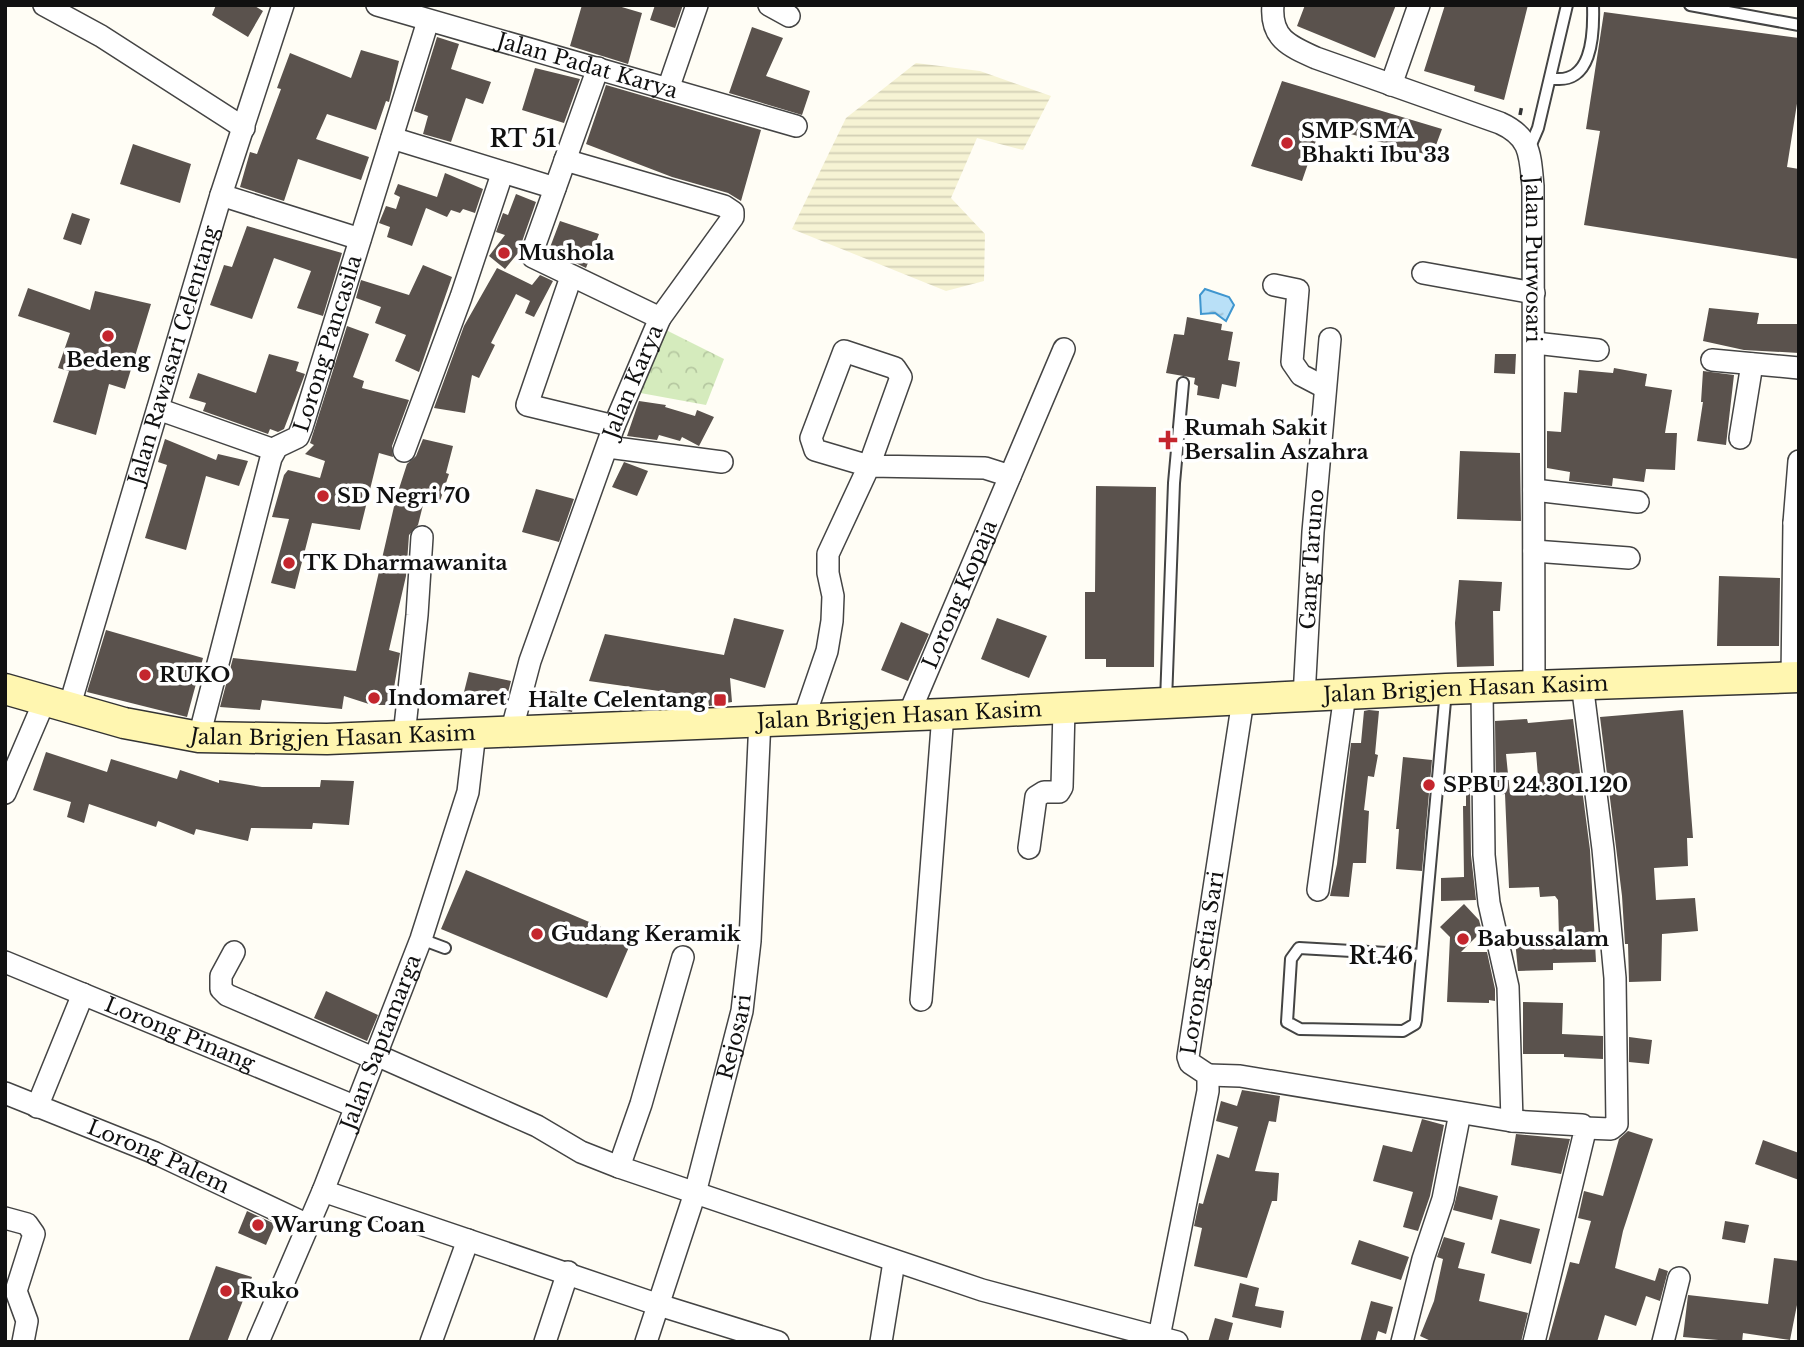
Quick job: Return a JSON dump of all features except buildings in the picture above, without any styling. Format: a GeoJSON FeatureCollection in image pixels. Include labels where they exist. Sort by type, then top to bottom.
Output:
{"type":"FeatureCollection","features":[{"type":"Feature","properties":{"kind":"street"},"geometry":{"type":"LineString","coordinates":[[44,5],[101,36],[244,128]]}},
{"type":"Feature","properties":{"kind":"street","name":"Jalan Rawasari Celentang"},"geometry":{"type":"LineString","coordinates":[[57,705],[158,409],[221,195],[283,5]]}},
{"type":"Feature","properties":{"kind":"street","name":"Jalan Padat Karya"},"geometry":{"type":"LineString","coordinates":[[377,5],[796,126]]}},
{"type":"Feature","properties":{"kind":"street"},"geometry":{"type":"LineString","coordinates":[[668,89],[696,5]]}},
{"type":"Feature","properties":{"kind":"street"},"geometry":{"type":"LineString","coordinates":[[769,5],[789,16]]}},
{"type":"Feature","properties":{"kind":"street","name":"Jalan Purwosari"},"geometry":{"type":"LineString","coordinates":[[1273,5],[1275,31],[1288,45],[1517,131],[1524,139],[1533,186],[1534,684]]}},
{"type":"Feature","properties":{"kind":"street"},"geometry":{"type":"LineString","coordinates":[[1391,85],[1419,5]]}},
{"type":"Feature","properties":{"kind":"street","name":"Lorong Pancasila"},"geometry":{"type":"LineString","coordinates":[[200,737],[274,450],[300,434],[428,21]]}},
{"type":"Feature","properties":{"kind":"street","name":"Jalan Karya"},"geometry":{"type":"LineString","coordinates":[[512,729],[530,661],[614,426],[660,318],[537,260],[533,254],[598,68]]}},
{"type":"Feature","properties":{"kind":"street"},"geometry":{"type":"LineString","coordinates":[[392,138],[502,174],[555,188]]}},
{"type":"Feature","properties":{"kind":"street"},"geometry":{"type":"LineString","coordinates":[[565,160],[724,206],[733,212],[733,217],[660,318]]}},
{"type":"Feature","properties":{"kind":"street"},"geometry":{"type":"LineString","coordinates":[[404,451],[461,297],[502,174]]}},
{"type":"Feature","properties":{"kind":"street"},"geometry":{"type":"LineString","coordinates":[[221,195],[360,239]]}},
{"type":"Feature","properties":{"kind":"street"},"geometry":{"type":"LineString","coordinates":[[1423,272],[1534,293]]}},
{"type":"Feature","properties":{"kind":"street"},"geometry":{"type":"LineString","coordinates":[[571,277],[527,405],[614,426]]}},
{"type":"Feature","properties":{"kind":"street"},"geometry":{"type":"LineString","coordinates":[[1274,285],[1294,287],[1298,290],[1292,362],[1301,374],[1324,387]]}},
{"type":"Feature","properties":{"kind":"street","name":"Gang Taruno"},"geometry":{"type":"LineString","coordinates":[[1304,697],[1324,387],[1331,340]]}},
{"type":"Feature","properties":{"kind":"street"},"geometry":{"type":"LineString","coordinates":[[1535,343],[1598,350]]}},
{"type":"Feature","properties":{"kind":"street","name":"Lorong Kopaja"},"geometry":{"type":"LineString","coordinates":[[909,714],[1064,349]]}},
{"type":"Feature","properties":{"kind":"street"},"geometry":{"type":"LineString","coordinates":[[804,718],[827,651],[832,621],[833,596],[828,573],[828,554],[869,466],[901,373],[847,350],[811,438],[811,445],[818,451],[869,466],[985,468],[1010,476]]}},
{"type":"Feature","properties":{"kind":"street"},"geometry":{"type":"LineString","coordinates":[[1712,360],[1799,368]]}},
{"type":"Feature","properties":{"kind":"street"},"geometry":{"type":"LineString","coordinates":[[1740,438],[1746,363]]}},
{"type":"Feature","properties":{"kind":"street"},"geometry":{"type":"LineString","coordinates":[[158,409],[274,450]]}},
{"type":"Feature","properties":{"kind":"street"},"geometry":{"type":"LineString","coordinates":[[607,447],[722,462]]}},
{"type":"Feature","properties":{"kind":"street"},"geometry":{"type":"LineString","coordinates":[[1795,677],[1799,461]]}},
{"type":"Feature","properties":{"kind":"street"},"geometry":{"type":"LineString","coordinates":[[1534,490],[1638,502]]}},
{"type":"Feature","properties":{"kind":"street"},"geometry":{"type":"LineString","coordinates":[[404,736],[422,537]]}},
{"type":"Feature","properties":{"kind":"street"},"geometry":{"type":"LineString","coordinates":[[1534,551],[1629,558]]}},
{"type":"Feature","properties":{"kind":"street","name":"Jalan Brigjen Hasan Kasim"},"geometry":{"type":"LineString","coordinates":[[5,689],[153,729],[200,737],[327,739],[512,729],[1063,709],[1446,689],[1482,690],[1534,684],[1795,677]]}},
{"type":"Feature","properties":{"kind":"street"},"geometry":{"type":"LineString","coordinates":[[1208,1075],[1240,1076],[1512,1121],[1611,1129],[1617,1124],[1615,987],[1602,839],[1582,683]]}},
{"type":"Feature","properties":{"kind":"street"},"geometry":{"type":"LineString","coordinates":[[1482,690],[1484,855],[1489,903],[1509,995],[1512,1121]]}},
{"type":"Feature","properties":{"kind":"street"},"geometry":{"type":"LineString","coordinates":[[1318,890],[1345,694]]}},
{"type":"Feature","properties":{"kind":"street","name":"Lorong Setia Sari"},"geometry":{"type":"LineString","coordinates":[[1168,1339],[1208,1091],[1208,1075],[1190,1063],[1188,1057],[1244,700]]}},
{"type":"Feature","properties":{"kind":"street"},"geometry":{"type":"LineString","coordinates":[[5,793],[57,705]]}},
{"type":"Feature","properties":{"kind":"street"},"geometry":{"type":"LineString","coordinates":[[1030,848],[1036,797],[1044,792],[1059,792],[1062,787],[1063,709]]}},
{"type":"Feature","properties":{"kind":"street"},"geometry":{"type":"LineString","coordinates":[[921,1000],[930,916],[943,714]]}},
{"type":"Feature","properties":{"kind":"street","name":"Rejosari"},"geometry":{"type":"LineString","coordinates":[[646,1342],[695,1193],[737,1035],[745,985],[760,719]]}},
{"type":"Feature","properties":{"kind":"street","name":"Jalan Saptamarga"},"geometry":{"type":"LineString","coordinates":[[258,1342],[323,1191],[373,1056],[421,939],[468,792],[475,733]]}},
{"type":"Feature","properties":{"kind":"street"},"geometry":{"type":"LineString","coordinates":[[234,952],[221,976],[221,989],[227,995],[537,1126],[581,1152],[894,1262],[982,1290],[1168,1339]]}},
{"type":"Feature","properties":{"kind":"street"},"geometry":{"type":"LineString","coordinates":[[619,1167],[641,1104],[683,957]]}},
{"type":"Feature","properties":{"kind":"street","name":"Lorong Pinang"},"geometry":{"type":"LineString","coordinates":[[5,962],[354,1106]]}},
{"type":"Feature","properties":{"kind":"street"},"geometry":{"type":"LineString","coordinates":[[37,1107],[83,994]]}},
{"type":"Feature","properties":{"kind":"street","name":"Lorong Palem"},"geometry":{"type":"LineString","coordinates":[[5,1093],[155,1153],[308,1225]]}},
{"type":"Feature","properties":{"kind":"street"},"geometry":{"type":"LineString","coordinates":[[1402,1342],[1423,1259],[1443,1199],[1460,1113]]}},
{"type":"Feature","properties":{"kind":"street"},"geometry":{"type":"LineString","coordinates":[[1534,1342],[1584,1128]]}},
{"type":"Feature","properties":{"kind":"street"},"geometry":{"type":"LineString","coordinates":[[323,1191],[568,1272],[753,1338],[778,1342]]}},
{"type":"Feature","properties":{"kind":"street"},"geometry":{"type":"LineString","coordinates":[[5,1218],[27,1224],[34,1234],[16,1292],[27,1321],[23,1342]]}},
{"type":"Feature","properties":{"kind":"street"},"geometry":{"type":"LineString","coordinates":[[431,1342],[468,1240]]}},
{"type":"Feature","properties":{"kind":"street"},"geometry":{"type":"LineString","coordinates":[[881,1342],[894,1262]]}},
{"type":"Feature","properties":{"kind":"street"},"geometry":{"type":"LineString","coordinates":[[545,1342],[568,1272]]}},
{"type":"Feature","properties":{"kind":"street"},"geometry":{"type":"LineString","coordinates":[[1664,1342],[1679,1278]]}},
{"type":"Feature","properties":{"kind":"lane"},"geometry":{"type":"LineString","coordinates":[[1527,151],[1538,128],[1567,5]]}},
{"type":"Feature","properties":{"kind":"lane"},"geometry":{"type":"LineString","coordinates":[[1550,78],[1560,80],[1575,77],[1586,63],[1594,24],[1593,5]]}},
{"type":"Feature","properties":{"kind":"lane"},"geometry":{"type":"LineString","coordinates":[[1690,5],[1799,25]]}},
{"type":"Feature","properties":{"kind":"lane"},"geometry":{"type":"LineString","coordinates":[[1166,704],[1174,483],[1183,383]]}},
{"type":"Feature","properties":{"kind":"lane"},"geometry":{"type":"LineString","coordinates":[[1422,955],[1299,948],[1291,959],[1287,1022],[1300,1029],[1410,1029],[1416,1020],[1422,955],[1446,689]]}},
{"type":"Feature","properties":{"kind":"lane"},"geometry":{"type":"LineString","coordinates":[[421,939],[445,948]]}},
{"type":"Feature","properties":{"kind":"shaded area"},"geometry":{"type":"Polygon","coordinates":[[[916,63],[980,71],[1051,96],[1023,150],[977,138],[951,198],[985,234],[984,281],[946,291],[792,229],[846,118],[916,63]]]}},
{"type":"Feature","properties":{"kind":"green space"},"geometry":{"type":"Polygon","coordinates":[[[664,329],[724,359],[706,405],[635,392],[664,329]]]}},
{"type":"Feature","properties":{"kind":"water"},"geometry":{"type":"Polygon","coordinates":[[[1205,289],[1229,297],[1234,305],[1226,321],[1215,313],[1201,314],[1200,295],[1205,289]]]}},
{"type":"Feature","properties":{"kind":"place","name":"SMP SMA Bhakti Ibu 33"},"geometry":{"type":"Point","coordinates":[1287,143]}},
{"type":"Feature","properties":{"kind":"place","name":"Mushola"},"geometry":{"type":"Point","coordinates":[504,253]}},
{"type":"Feature","properties":{"kind":"place","name":"Bedeng"},"geometry":{"type":"Point","coordinates":[108,336]}},
{"type":"Feature","properties":{"kind":"place","name":"Rumah Sakit Bersalin Aszahra"},"geometry":{"type":"Point","coordinates":[1168,440]}},
{"type":"Feature","properties":{"kind":"place","name":"SD Negri 70"},"geometry":{"type":"Point","coordinates":[323,496]}},
{"type":"Feature","properties":{"kind":"place","name":"TK Dharmawanita"},"geometry":{"type":"Point","coordinates":[289,563]}},
{"type":"Feature","properties":{"kind":"place","name":"RUKO"},"geometry":{"type":"Point","coordinates":[145,675]}},
{"type":"Feature","properties":{"kind":"place","name":"Indomaret"},"geometry":{"type":"Point","coordinates":[374,698]}},
{"type":"Feature","properties":{"kind":"place","name":"Halte Celentang"},"geometry":{"type":"Point","coordinates":[720,700]}},
{"type":"Feature","properties":{"kind":"place","name":"SPBU 24.301.120"},"geometry":{"type":"Point","coordinates":[1429,785]}},
{"type":"Feature","properties":{"kind":"place","name":"Gudang Keramik"},"geometry":{"type":"Point","coordinates":[537,934]}},
{"type":"Feature","properties":{"kind":"place","name":"Babussalam"},"geometry":{"type":"Point","coordinates":[1463,939]}},
{"type":"Feature","properties":{"kind":"place","name":"Warung Coan"},"geometry":{"type":"Point","coordinates":[258,1225]}},
{"type":"Feature","properties":{"kind":"place","name":"Ruko"},"geometry":{"type":"Point","coordinates":[226,1291]}},
{"type":"Feature","properties":{"kind":"district","name":"RT 51"},"geometry":{"type":"Point","coordinates":[523,139]}},
{"type":"Feature","properties":{"kind":"district","name":"Rt.46"},"geometry":{"type":"Point","coordinates":[1381,956]}}]}
